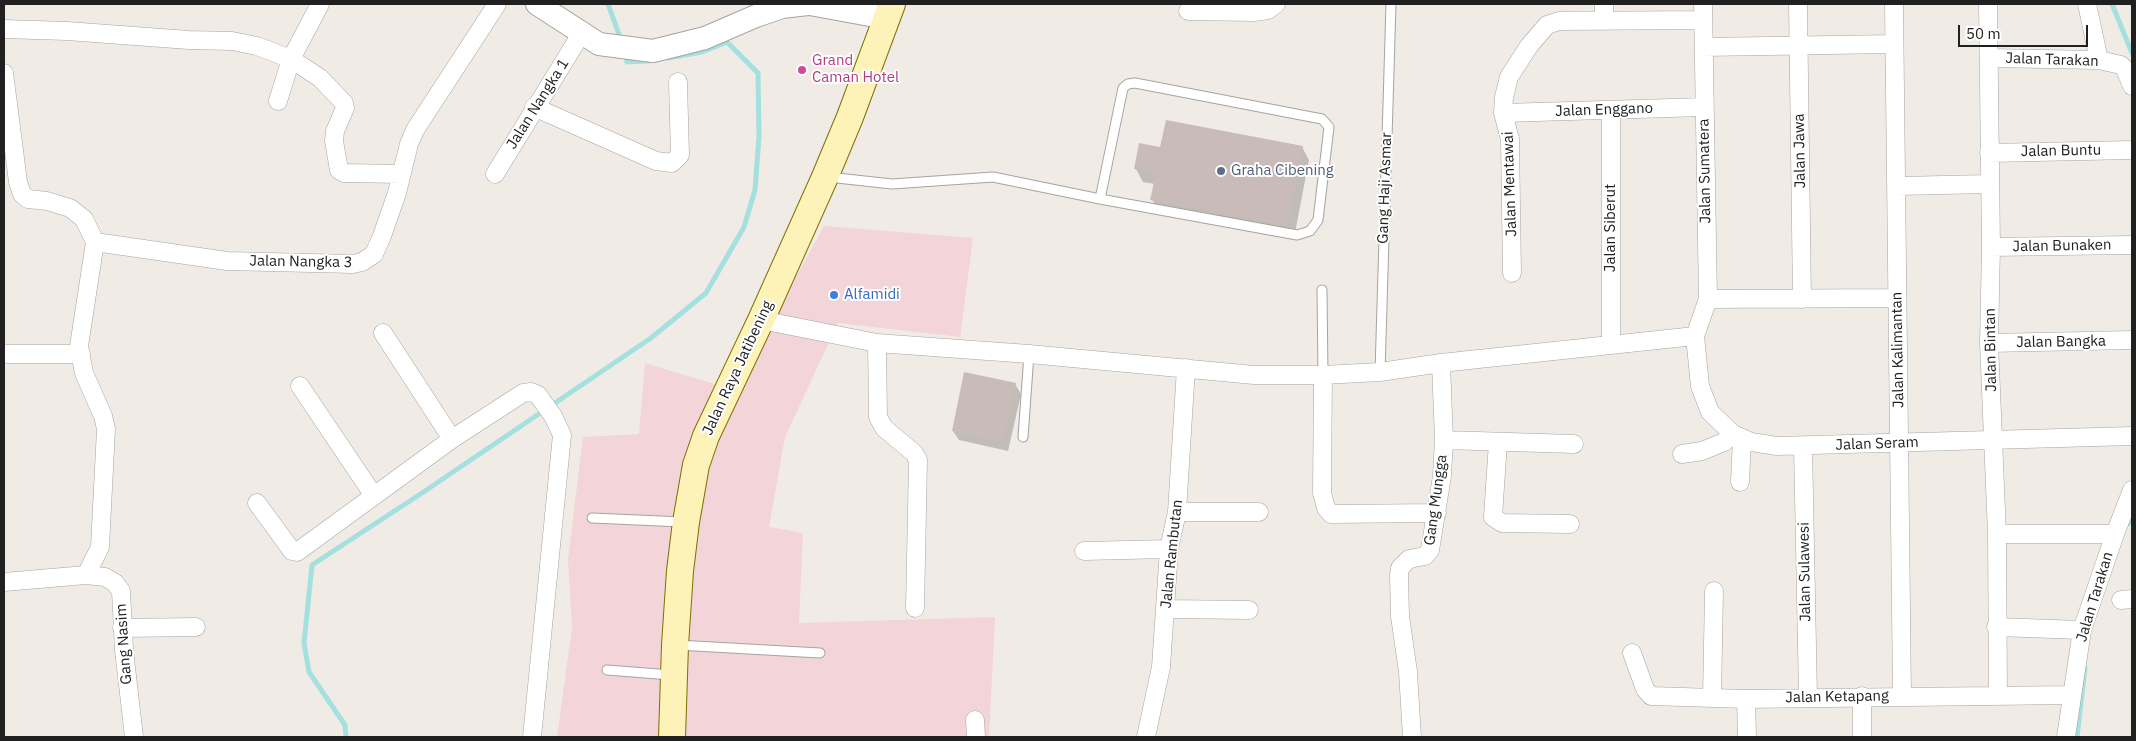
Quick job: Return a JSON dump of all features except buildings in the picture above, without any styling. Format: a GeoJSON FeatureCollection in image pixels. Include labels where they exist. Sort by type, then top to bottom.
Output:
{"type":"FeatureCollection","features":[{"type":"Feature","properties":{"kind":"main road","name":"Jalan Raya Jatibening"},"geometry":{"type":"LineString","coordinates":[[672,737],[674,645],[686,522],[696,465],[706,436],[762,320],[825,176],[850,116],[889,11]]}},
{"type":"Feature","properties":{"kind":"street"},"geometry":{"type":"LineString","coordinates":[[278,101],[291,59],[320,4]]}},
{"type":"Feature","properties":{"kind":"street","name":"Jalan Nangka 3"},"geometry":{"type":"LineString","coordinates":[[95,242],[227,261],[353,264],[362,262],[374,254],[382,236],[397,193],[400,174],[415,130],[497,4]]}},
{"type":"Feature","properties":{"kind":"street"},"geometry":{"type":"LineString","coordinates":[[537,4],[558,10],[590,39],[653,51],[705,38],[782,7],[809,4],[889,11]]}},
{"type":"Feature","properties":{"kind":"street"},"geometry":{"type":"LineString","coordinates":[[1188,11],[1254,12],[1268,10],[1276,4]]}},
{"type":"Feature","properties":{"kind":"street","name":"Jalan Jawa"},"geometry":{"type":"LineString","coordinates":[[1798,4],[1802,299]]}},
{"type":"Feature","properties":{"kind":"street","name":"Jalan Kalimantan"},"geometry":{"type":"LineString","coordinates":[[1894,4],[1902,696]]}},
{"type":"Feature","properties":{"kind":"street","name":"Jalan Bintan"},"geometry":{"type":"LineString","coordinates":[[1988,4],[1991,247],[1989,343],[1997,534],[1996,627],[1998,695]]}},
{"type":"Feature","properties":{"kind":"street"},"geometry":{"type":"LineString","coordinates":[[2086,4],[2099,60]]}},
{"type":"Feature","properties":{"kind":"street","name":"Jalan Mentawai"},"geometry":{"type":"LineString","coordinates":[[1512,273],[1510,139],[1503,113],[1504,97],[1509,77],[1520,60],[1547,25],[1559,21],[1604,12],[1703,12]]}},
{"type":"Feature","properties":{"kind":"street","name":"Jalan Sumatera"},"geometry":{"type":"LineString","coordinates":[[1695,336],[1708,299],[1703,12]]}},
{"type":"Feature","properties":{"kind":"street"},"geometry":{"type":"LineString","coordinates":[[4,29],[232,41],[257,46],[291,59],[320,78],[345,105],[334,140],[338,170],[344,173],[400,174]]}},
{"type":"Feature","properties":{"kind":"street","name":"Jalan Nangka 1"},"geometry":{"type":"LineString","coordinates":[[495,174],[534,107],[590,39]]}},
{"type":"Feature","properties":{"kind":"street"},"geometry":{"type":"LineString","coordinates":[[1704,47],[1894,44]]}},
{"type":"Feature","properties":{"kind":"street","name":"Jalan Tarakan"},"geometry":{"type":"LineString","coordinates":[[1989,58],[2099,60],[2121,65],[2125,69],[2132,86]]}},
{"type":"Feature","properties":{"kind":"street"},"geometry":{"type":"LineString","coordinates":[[4,73],[11,182],[28,199],[47,201],[70,208],[84,219],[95,242],[80,338],[84,373],[103,416],[106,429],[100,547],[86,575]]}},
{"type":"Feature","properties":{"kind":"street"},"geometry":{"type":"LineString","coordinates":[[534,107],[656,161],[672,163],[680,156],[678,82]]}},
{"type":"Feature","properties":{"kind":"street","name":"Jalan Enggano"},"geometry":{"type":"LineString","coordinates":[[1503,113],[1704,107]]}},
{"type":"Feature","properties":{"kind":"street","name":"Jalan Siberut"},"geometry":{"type":"LineString","coordinates":[[1611,111],[1611,345]]}},
{"type":"Feature","properties":{"kind":"street","name":"Jalan Buntu"},"geometry":{"type":"LineString","coordinates":[[1989,153],[2132,150]]}},
{"type":"Feature","properties":{"kind":"street"},"geometry":{"type":"LineString","coordinates":[[1897,186],[1990,184]]}},
{"type":"Feature","properties":{"kind":"street","name":"Jalan Bunaken"},"geometry":{"type":"LineString","coordinates":[[1991,247],[2132,245]]}},
{"type":"Feature","properties":{"kind":"street"},"geometry":{"type":"LineString","coordinates":[[1708,299],[1897,298]]}},
{"type":"Feature","properties":{"kind":"street"},"geometry":{"type":"LineString","coordinates":[[762,320],[877,343],[1029,354],[1254,375],[1323,375],[1380,372],[1441,363],[1695,336]]}},
{"type":"Feature","properties":{"kind":"street"},"geometry":{"type":"LineString","coordinates":[[383,333],[452,439]]}},
{"type":"Feature","properties":{"kind":"street","name":"Jalan Seram"},"geometry":{"type":"LineString","coordinates":[[1695,336],[1700,386],[1704,401],[1710,412],[1738,436],[1751,442],[1777,446],[1802,446],[2132,436]]}},
{"type":"Feature","properties":{"kind":"street","name":"Jalan Bangka"},"geometry":{"type":"LineString","coordinates":[[1989,343],[2132,340]]}},
{"type":"Feature","properties":{"kind":"street"},"geometry":{"type":"LineString","coordinates":[[877,343],[878,417],[884,428],[914,453],[918,460],[915,608]]}},
{"type":"Feature","properties":{"kind":"street"},"geometry":{"type":"LineString","coordinates":[[4,354],[81,354]]}},
{"type":"Feature","properties":{"kind":"street","name":"Gang Mungga"},"geometry":{"type":"LineString","coordinates":[[1412,737],[1408,672],[1400,616],[1399,576],[1400,568],[1409,559],[1426,556],[1429,553],[1437,513],[1444,440],[1441,363]]}},
{"type":"Feature","properties":{"kind":"street","name":"Jalan Rambutan"},"geometry":{"type":"LineString","coordinates":[[1146,737],[1161,667],[1169,549],[1177,512],[1186,368]]}},
{"type":"Feature","properties":{"kind":"street"},"geometry":{"type":"LineString","coordinates":[[1323,375],[1322,494],[1326,508],[1331,514],[1437,513]]}},
{"type":"Feature","properties":{"kind":"street"},"geometry":{"type":"LineString","coordinates":[[300,386],[374,496]]}},
{"type":"Feature","properties":{"kind":"street"},"geometry":{"type":"LineString","coordinates":[[257,503],[292,551],[297,552],[452,439],[523,393],[531,392],[538,395],[553,416],[562,435],[532,737]]}},
{"type":"Feature","properties":{"kind":"street"},"geometry":{"type":"LineString","coordinates":[[1682,454],[1702,451],[1738,436],[1740,482]]}},
{"type":"Feature","properties":{"kind":"street"},"geometry":{"type":"LineString","coordinates":[[1444,440],[1574,444]]}},
{"type":"Feature","properties":{"kind":"street"},"geometry":{"type":"LineString","coordinates":[[1498,442],[1493,517],[1502,523],[1570,524]]}},
{"type":"Feature","properties":{"kind":"street","name":"Jalan Sulawesi"},"geometry":{"type":"LineString","coordinates":[[1802,446],[1808,698]]}},
{"type":"Feature","properties":{"kind":"street","name":"Jalan Tarakan"},"geometry":{"type":"LineString","coordinates":[[2066,737],[2082,630],[2132,490]]}},
{"type":"Feature","properties":{"kind":"street"},"geometry":{"type":"LineString","coordinates":[[1177,512],[1259,512]]}},
{"type":"Feature","properties":{"kind":"street"},"geometry":{"type":"LineString","coordinates":[[1997,534],[2115,534]]}},
{"type":"Feature","properties":{"kind":"street"},"geometry":{"type":"LineString","coordinates":[[1084,551],[1169,549]]}},
{"type":"Feature","properties":{"kind":"street","name":"Gang Nasim"},"geometry":{"type":"LineString","coordinates":[[4,582],[86,575],[105,576],[115,583],[121,591],[122,628],[134,737]]}},
{"type":"Feature","properties":{"kind":"street"},"geometry":{"type":"LineString","coordinates":[[1712,698],[1714,591]]}},
{"type":"Feature","properties":{"kind":"street"},"geometry":{"type":"LineString","coordinates":[[1166,608],[1249,610]]}},
{"type":"Feature","properties":{"kind":"street"},"geometry":{"type":"LineString","coordinates":[[122,628],[196,627]]}},
{"type":"Feature","properties":{"kind":"street"},"geometry":{"type":"LineString","coordinates":[[1996,627],[2082,630]]}},
{"type":"Feature","properties":{"kind":"street","name":"Jalan Ketapang"},"geometry":{"type":"LineString","coordinates":[[1632,653],[1645,690],[1650,696],[1746,699],[1862,696],[2071,695]]}},
{"type":"Feature","properties":{"kind":"street"},"geometry":{"type":"LineString","coordinates":[[1862,696],[1862,737]]}},
{"type":"Feature","properties":{"kind":"street"},"geometry":{"type":"LineString","coordinates":[[1746,699],[1747,737]]}},
{"type":"Feature","properties":{"kind":"street"},"geometry":{"type":"LineString","coordinates":[[975,720],[976,737]]}},
{"type":"Feature","properties":{"kind":"lane","name":"Gang Haji Asmar"},"geometry":{"type":"LineString","coordinates":[[1380,372],[1391,4]]}},
{"type":"Feature","properties":{"kind":"lane"},"geometry":{"type":"LineString","coordinates":[[825,176],[892,184],[993,176],[1100,199],[1297,235],[1304,234],[1314,228],[1318,220],[1329,127],[1322,118],[1134,83],[1128,84],[1123,88],[1100,199]]}},
{"type":"Feature","properties":{"kind":"lane"},"geometry":{"type":"LineString","coordinates":[[1322,290],[1323,375]]}},
{"type":"Feature","properties":{"kind":"lane"},"geometry":{"type":"LineString","coordinates":[[1023,437],[1029,354]]}},
{"type":"Feature","properties":{"kind":"lane"},"geometry":{"type":"LineString","coordinates":[[592,518],[686,522]]}},
{"type":"Feature","properties":{"kind":"lane"},"geometry":{"type":"LineString","coordinates":[[674,645],[820,653]]}},
{"type":"Feature","properties":{"kind":"lane"},"geometry":{"type":"LineString","coordinates":[[607,670],[674,675]]}},
{"type":"Feature","properties":{"kind":"shaded area"},"geometry":{"type":"Polygon","coordinates":[[[824,226],[973,238],[960,337],[838,323],[785,437],[769,527],[803,533],[799,623],[995,617],[989,737],[557,737],[572,628],[568,560],[583,437],[639,434],[645,363],[734,390],[824,226]]]}},
{"type":"Feature","properties":{"kind":"waterway"},"geometry":{"type":"LineString","coordinates":[[608,4],[621,40]]}},
{"type":"Feature","properties":{"kind":"waterway"},"geometry":{"type":"LineString","coordinates":[[2112,4],[2132,53]]}},
{"type":"Feature","properties":{"kind":"waterway"},"geometry":{"type":"LineString","coordinates":[[346,737],[345,725],[309,672],[304,643],[312,565],[651,338],[706,293],[744,227],[755,190],[759,137],[758,73],[727,42],[702,52],[668,58]]}},
{"type":"Feature","properties":{"kind":"waterway"},"geometry":{"type":"LineString","coordinates":[[625,53],[627,62],[648,61]]}},
{"type":"Feature","properties":{"kind":"waterway"},"geometry":{"type":"LineString","coordinates":[[2128,524],[2132,515]]}},
{"type":"Feature","properties":{"kind":"waterway"},"geometry":{"type":"LineString","coordinates":[[2077,737],[2085,668]]}},
{"type":"Feature","properties":{"kind":"place","name":"Grand Caman Hotel"},"geometry":{"type":"Point","coordinates":[802,70]}},
{"type":"Feature","properties":{"kind":"place","name":"Graha Cibening"},"geometry":{"type":"Point","coordinates":[1221,171]}},
{"type":"Feature","properties":{"kind":"place","name":"Alfamidi"},"geometry":{"type":"Point","coordinates":[834,295]}}]}
